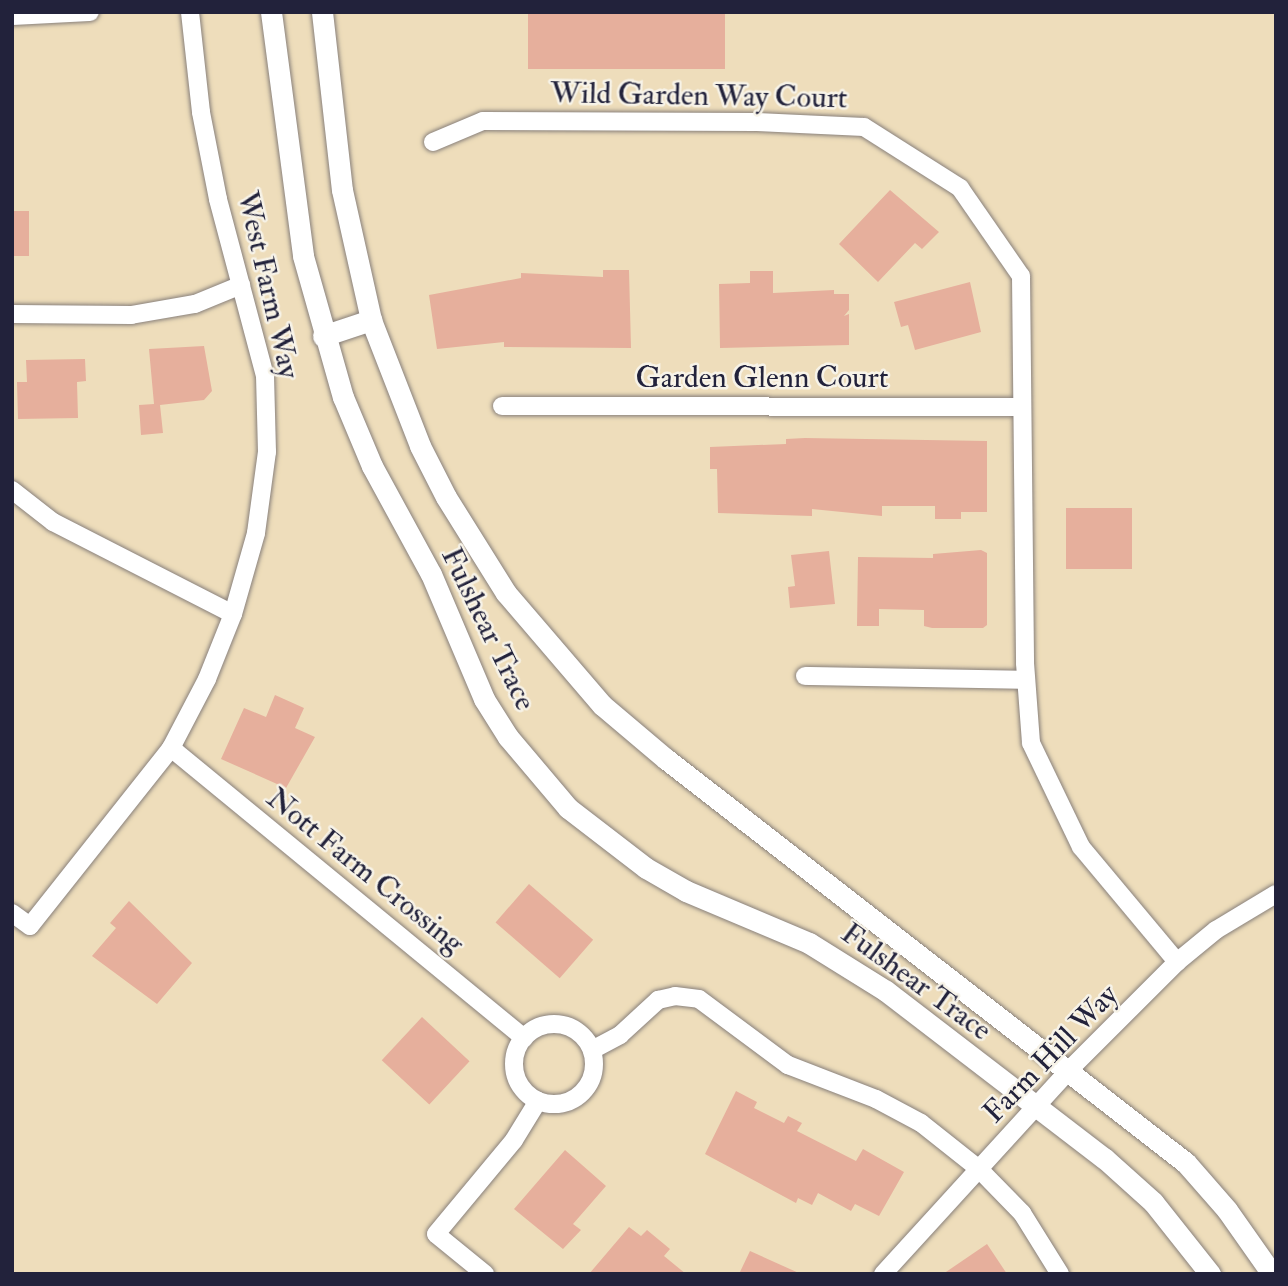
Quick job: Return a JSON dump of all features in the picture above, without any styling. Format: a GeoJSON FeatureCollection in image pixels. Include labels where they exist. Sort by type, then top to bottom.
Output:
{"type":"FeatureCollection","features":[{"type":"Feature","properties":{"kind":"street"},"geometry":{"type":"LineString","coordinates":[[12,16],[90,12]]}},
{"type":"Feature","properties":{"kind":"street","name":"West Farm Way"},"geometry":{"type":"LineString","coordinates":[[12,913],[30,926],[171,748],[207,679],[233,614],[256,533],[267,452],[265,376],[204,125],[190,12]]}},
{"type":"Feature","properties":{"kind":"street","name":"Fulshear Trace"},"geometry":{"type":"LineString","coordinates":[[271,12],[293,201],[323,336],[372,466],[430,574],[484,699],[539,777],[568,808],[646,868],[686,891],[837,957],[1036,1107],[1153,1202],[1210,1274]]}},
{"type":"Feature","properties":{"kind":"street","name":"Fulshear Trace"},"geometry":{"type":"LineString","coordinates":[[322,12],[342,190],[370,320],[420,446],[481,556],[541,636],[602,705],[1186,1163],[1227,1210],[1272,1274]]}},
{"type":"Feature","properties":{"kind":"street","name":"Wild Garden Way Court"},"geometry":{"type":"LineString","coordinates":[[433,142],[483,121],[757,122],[864,127],[960,188],[1021,276],[1025,671],[1031,743],[1081,847],[1177,962]]}},
{"type":"Feature","properties":{"kind":"street"},"geometry":{"type":"LineString","coordinates":[[12,314],[131,315],[195,304],[241,285]]}},
{"type":"Feature","properties":{"kind":"street"},"geometry":{"type":"LineString","coordinates":[[323,336],[370,320]]}},
{"type":"Feature","properties":{"kind":"street","name":"Garden Glenn Court"},"geometry":{"type":"LineString","coordinates":[[502,406],[1022,407]]}},
{"type":"Feature","properties":{"kind":"street"},"geometry":{"type":"LineString","coordinates":[[12,490],[53,522],[233,614]]}},
{"type":"Feature","properties":{"kind":"street"},"geometry":{"type":"LineString","coordinates":[[805,676],[1025,671]]}},
{"type":"Feature","properties":{"kind":"street","name":"Nott Farm Crossing"},"geometry":{"type":"LineString","coordinates":[[171,748],[524,1038]]}},
{"type":"Feature","properties":{"kind":"street","name":"Farm Hill Way"},"geometry":{"type":"LineString","coordinates":[[883,1274],[1069,1070],[1177,962],[1216,930],[1276,894]]}},
{"type":"Feature","properties":{"kind":"street"},"geometry":{"type":"LineString","coordinates":[[592,1050],[620,1035],[658,1000],[675,996],[699,999],[788,1065],[876,1099],[921,1124],[979,1169],[1022,1213],[1060,1274]]}},
{"type":"Feature","properties":{"kind":"street"},"geometry":{"type":"LineString","coordinates":[[554,1025],[568,1027],[592,1050],[594,1065],[585,1090],[568,1102],[538,1101],[524,1091],[514,1070],[515,1057],[524,1038],[554,1025]]}},
{"type":"Feature","properties":{"kind":"street"},"geometry":{"type":"LineString","coordinates":[[485,1274],[436,1234],[514,1140],[538,1101]]}},
{"type":"Feature","properties":{"kind":"building"},"geometry":{"type":"Polygon","coordinates":[[[528,12],[725,12],[725,69],[528,69],[528,12]]]}},
{"type":"Feature","properties":{"kind":"building"},"geometry":{"type":"Polygon","coordinates":[[[890,190],[939,232],[922,249],[915,243],[878,282],[839,244],[890,190]]]}},
{"type":"Feature","properties":{"kind":"building"},"geometry":{"type":"Polygon","coordinates":[[[12,211],[29,211],[29,256],[12,256],[12,211]]]}},
{"type":"Feature","properties":{"kind":"building"},"geometry":{"type":"Polygon","coordinates":[[[603,270],[629,270],[631,348],[504,347],[504,342],[437,349],[429,295],[521,278],[521,273],[603,277],[603,270]]]}},
{"type":"Feature","properties":{"kind":"building"},"geometry":{"type":"Polygon","coordinates":[[[750,271],[773,271],[773,293],[834,290],[834,294],[849,294],[849,310],[844,316],[849,314],[849,345],[720,348],[719,284],[750,283],[750,271]]]}},
{"type":"Feature","properties":{"kind":"building"},"geometry":{"type":"Polygon","coordinates":[[[970,282],[981,332],[915,350],[908,325],[901,327],[894,302],[970,282]]]}},
{"type":"Feature","properties":{"kind":"building"},"geometry":{"type":"Polygon","coordinates":[[[204,346],[212,391],[204,400],[160,405],[163,433],[141,435],[139,405],[154,404],[149,349],[204,346]]]}},
{"type":"Feature","properties":{"kind":"building"},"geometry":{"type":"Polygon","coordinates":[[[85,359],[86,381],[77,382],[78,418],[18,419],[17,382],[27,382],[26,360],[85,359]]]}},
{"type":"Feature","properties":{"kind":"building"},"geometry":{"type":"Polygon","coordinates":[[[786,439],[987,441],[987,512],[961,512],[961,519],[935,519],[935,506],[882,506],[882,516],[812,509],[812,516],[718,513],[717,469],[710,469],[710,447],[786,444],[786,439]]]}},
{"type":"Feature","properties":{"kind":"building"},"geometry":{"type":"Polygon","coordinates":[[[1066,508],[1132,508],[1132,569],[1066,569],[1066,508]]]}},
{"type":"Feature","properties":{"kind":"building"},"geometry":{"type":"Polygon","coordinates":[[[981,550],[987,553],[987,625],[983,628],[932,628],[924,626],[924,610],[879,609],[879,626],[857,626],[858,557],[933,558],[933,554],[981,550]]]}},
{"type":"Feature","properties":{"kind":"building"},"geometry":{"type":"Polygon","coordinates":[[[829,551],[835,604],[790,608],[788,587],[795,586],[791,555],[829,551]]]}},
{"type":"Feature","properties":{"kind":"building"},"geometry":{"type":"Polygon","coordinates":[[[275,695],[304,708],[295,728],[315,737],[286,788],[221,759],[244,708],[266,717],[275,695]]]}},
{"type":"Feature","properties":{"kind":"building"},"geometry":{"type":"Polygon","coordinates":[[[529,884],[593,940],[560,978],[496,922],[529,884]]]}},
{"type":"Feature","properties":{"kind":"building"},"geometry":{"type":"Polygon","coordinates":[[[129,901],[192,963],[157,1004],[92,956],[116,928],[110,923],[129,901]]]}},
{"type":"Feature","properties":{"kind":"building"},"geometry":{"type":"Polygon","coordinates":[[[422,1017],[470,1061],[429,1104],[382,1060],[422,1017]]]}},
{"type":"Feature","properties":{"kind":"building"},"geometry":{"type":"Polygon","coordinates":[[[736,1091],[757,1102],[754,1108],[784,1123],[788,1116],[802,1123],[797,1131],[856,1161],[863,1149],[904,1172],[879,1216],[855,1204],[851,1211],[818,1193],[812,1205],[798,1198],[796,1203],[705,1154],[736,1091]]]}},
{"type":"Feature","properties":{"kind":"building"},"geometry":{"type":"Polygon","coordinates":[[[565,1150],[606,1186],[573,1224],[581,1230],[563,1249],[514,1209],[565,1150]]]}},
{"type":"Feature","properties":{"kind":"building"},"geometry":{"type":"Polygon","coordinates":[[[629,1227],[641,1236],[647,1230],[670,1249],[664,1256],[686,1274],[589,1274],[629,1227]]]}},
{"type":"Feature","properties":{"kind":"building"},"geometry":{"type":"Polygon","coordinates":[[[987,1244],[1007,1274],[943,1274],[987,1244]]]}},
{"type":"Feature","properties":{"kind":"building"},"geometry":{"type":"Polygon","coordinates":[[[750,1251],[801,1274],[739,1274],[750,1251]]]}}]}
